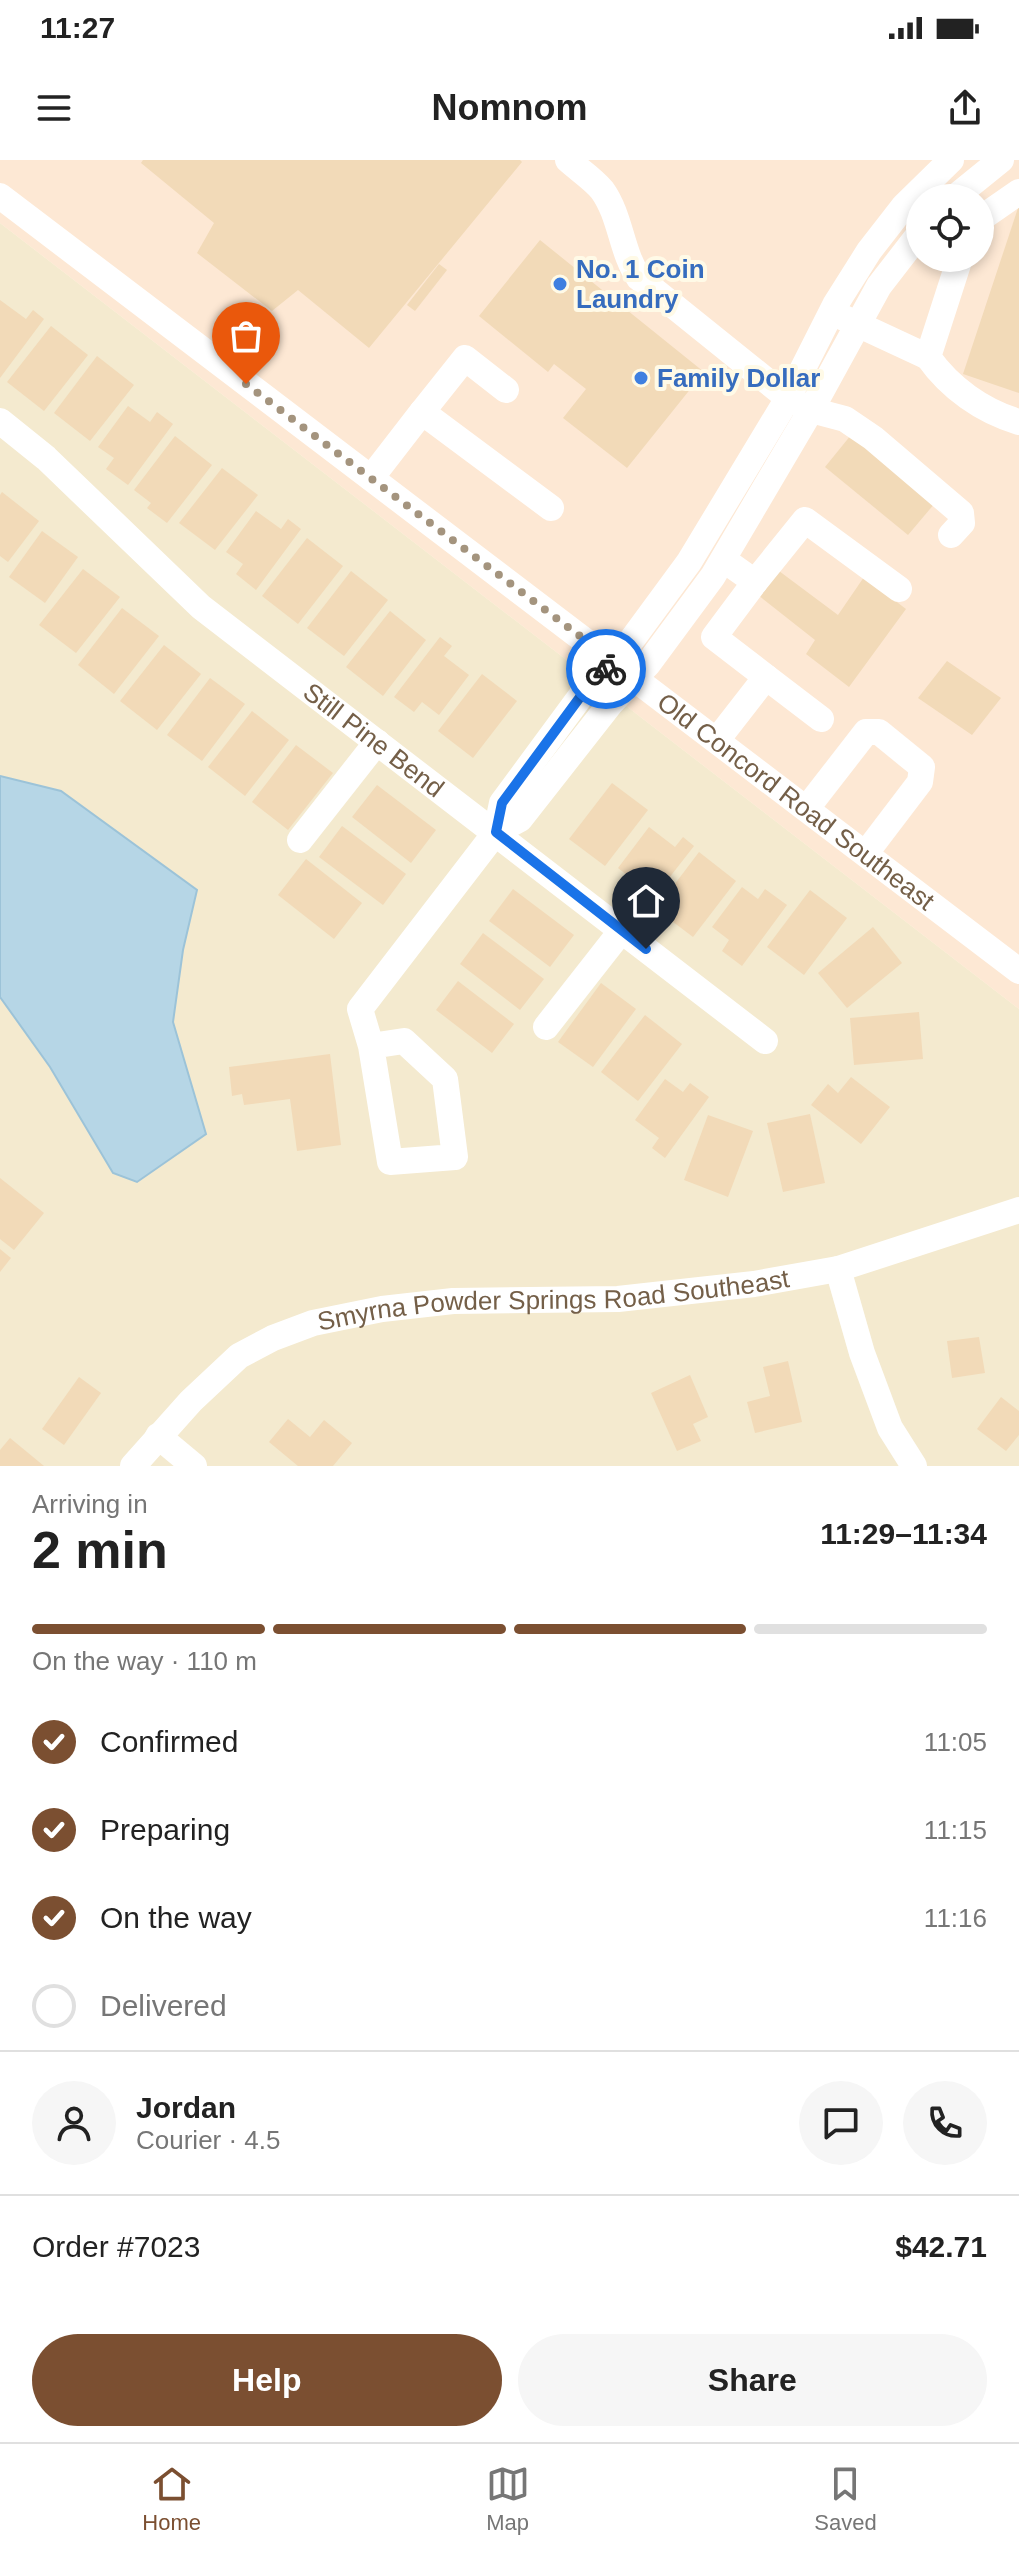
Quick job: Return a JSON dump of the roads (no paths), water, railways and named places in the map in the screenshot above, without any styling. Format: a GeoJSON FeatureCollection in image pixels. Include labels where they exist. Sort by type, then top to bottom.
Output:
{"type":"FeatureCollection","features":[{"type":"Feature","properties":{"kind":"street"},"geometry":{"type":"LineString","coordinates":[[568,160],[601,190],[613,212],[632,268],[639,278],[800,404],[854,425],[961,513],[962,523],[951,535]]}},
{"type":"Feature","properties":{"kind":"street"},"geometry":{"type":"LineString","coordinates":[[371,1046],[404,1041],[445,1079],[455,1157],[390,1162],[371,1046],[360,1009],[496,832],[520,819],[685,616],[724,560],[800,404],[832,312],[884,228],[951,160]]}},
{"type":"Feature","properties":{"kind":"street"},"geometry":{"type":"LineString","coordinates":[[971,184],[1000,160],[1012,168],[1019,181]]}},
{"type":"Feature","properties":{"kind":"street"},"geometry":{"type":"LineString","coordinates":[[994,209],[1019,192]]}},
{"type":"Feature","properties":{"kind":"street","name":"Old Concord Road Southeast"},"geometry":{"type":"LineString","coordinates":[[0,196],[1019,971]]}},
{"type":"Feature","properties":{"kind":"street"},"geometry":{"type":"LineString","coordinates":[[496,832],[502,803],[586,689],[628,645],[689,562],[859,324],[879,286],[906,251]]}},
{"type":"Feature","properties":{"kind":"street"},"geometry":{"type":"LineString","coordinates":[[928,357],[955,272]]}},
{"type":"Feature","properties":{"kind":"street"},"geometry":{"type":"LineString","coordinates":[[832,312],[928,357],[944,380],[995,415],[1019,422]]}},
{"type":"Feature","properties":{"kind":"street"},"geometry":{"type":"LineString","coordinates":[[371,478],[465,358],[506,390]]}},
{"type":"Feature","properties":{"kind":"street"},"geometry":{"type":"LineString","coordinates":[[422,412],[551,508]]}},
{"type":"Feature","properties":{"kind":"street","name":"Still Pine Bend"},"geometry":{"type":"LineString","coordinates":[[5,435],[77,486],[193,600],[765,1041]]}},
{"type":"Feature","properties":{"kind":"street"},"geometry":{"type":"LineString","coordinates":[[821,719],[714,637],[805,520],[899,589]]}},
{"type":"Feature","properties":{"kind":"street"},"geometry":{"type":"LineString","coordinates":[[724,560],[755,582]]}},
{"type":"Feature","properties":{"kind":"street"},"geometry":{"type":"LineString","coordinates":[[717,740],[766,677]]}},
{"type":"Feature","properties":{"kind":"street"},"geometry":{"type":"LineString","coordinates":[[807,808],[866,732],[879,732],[922,767],[922,775],[920,782],[866,853]]}},
{"type":"Feature","properties":{"kind":"street"},"geometry":{"type":"LineString","coordinates":[[300,840],[377,742]]}},
{"type":"Feature","properties":{"kind":"street"},"geometry":{"type":"LineString","coordinates":[[543,747],[564,763]]}},
{"type":"Feature","properties":{"kind":"street"},"geometry":{"type":"LineString","coordinates":[[546,1027],[622,930]]}},
{"type":"Feature","properties":{"kind":"street","name":"Smyrna Powder Springs Road Southeast"},"geometry":{"type":"LineString","coordinates":[[133,1466],[158,1436],[239,1356],[273,1338],[346,1315],[453,1301],[647,1297],[710,1291],[838,1269],[1019,1210]]}},
{"type":"Feature","properties":{"kind":"street"},"geometry":{"type":"LineString","coordinates":[[838,1269],[862,1353],[890,1428],[914,1466]]}},
{"type":"Feature","properties":{"kind":"street"},"geometry":{"type":"LineString","coordinates":[[158,1436],[194,1466]]}},
{"type":"Feature","properties":{"kind":"water"},"geometry":{"type":"Polygon","coordinates":[[[0,776],[61,791],[197,890],[183,950],[173,1022],[206,1134],[137,1182],[113,1173],[50,1067],[0,997],[0,776]]]}},
{"type":"Feature","properties":{"kind":"place","name":"No. 1 Coin Laundry"},"geometry":{"type":"Point","coordinates":[560,284]}},
{"type":"Feature","properties":{"kind":"place","name":"Family Dollar"},"geometry":{"type":"Point","coordinates":[641,378]}}]}
